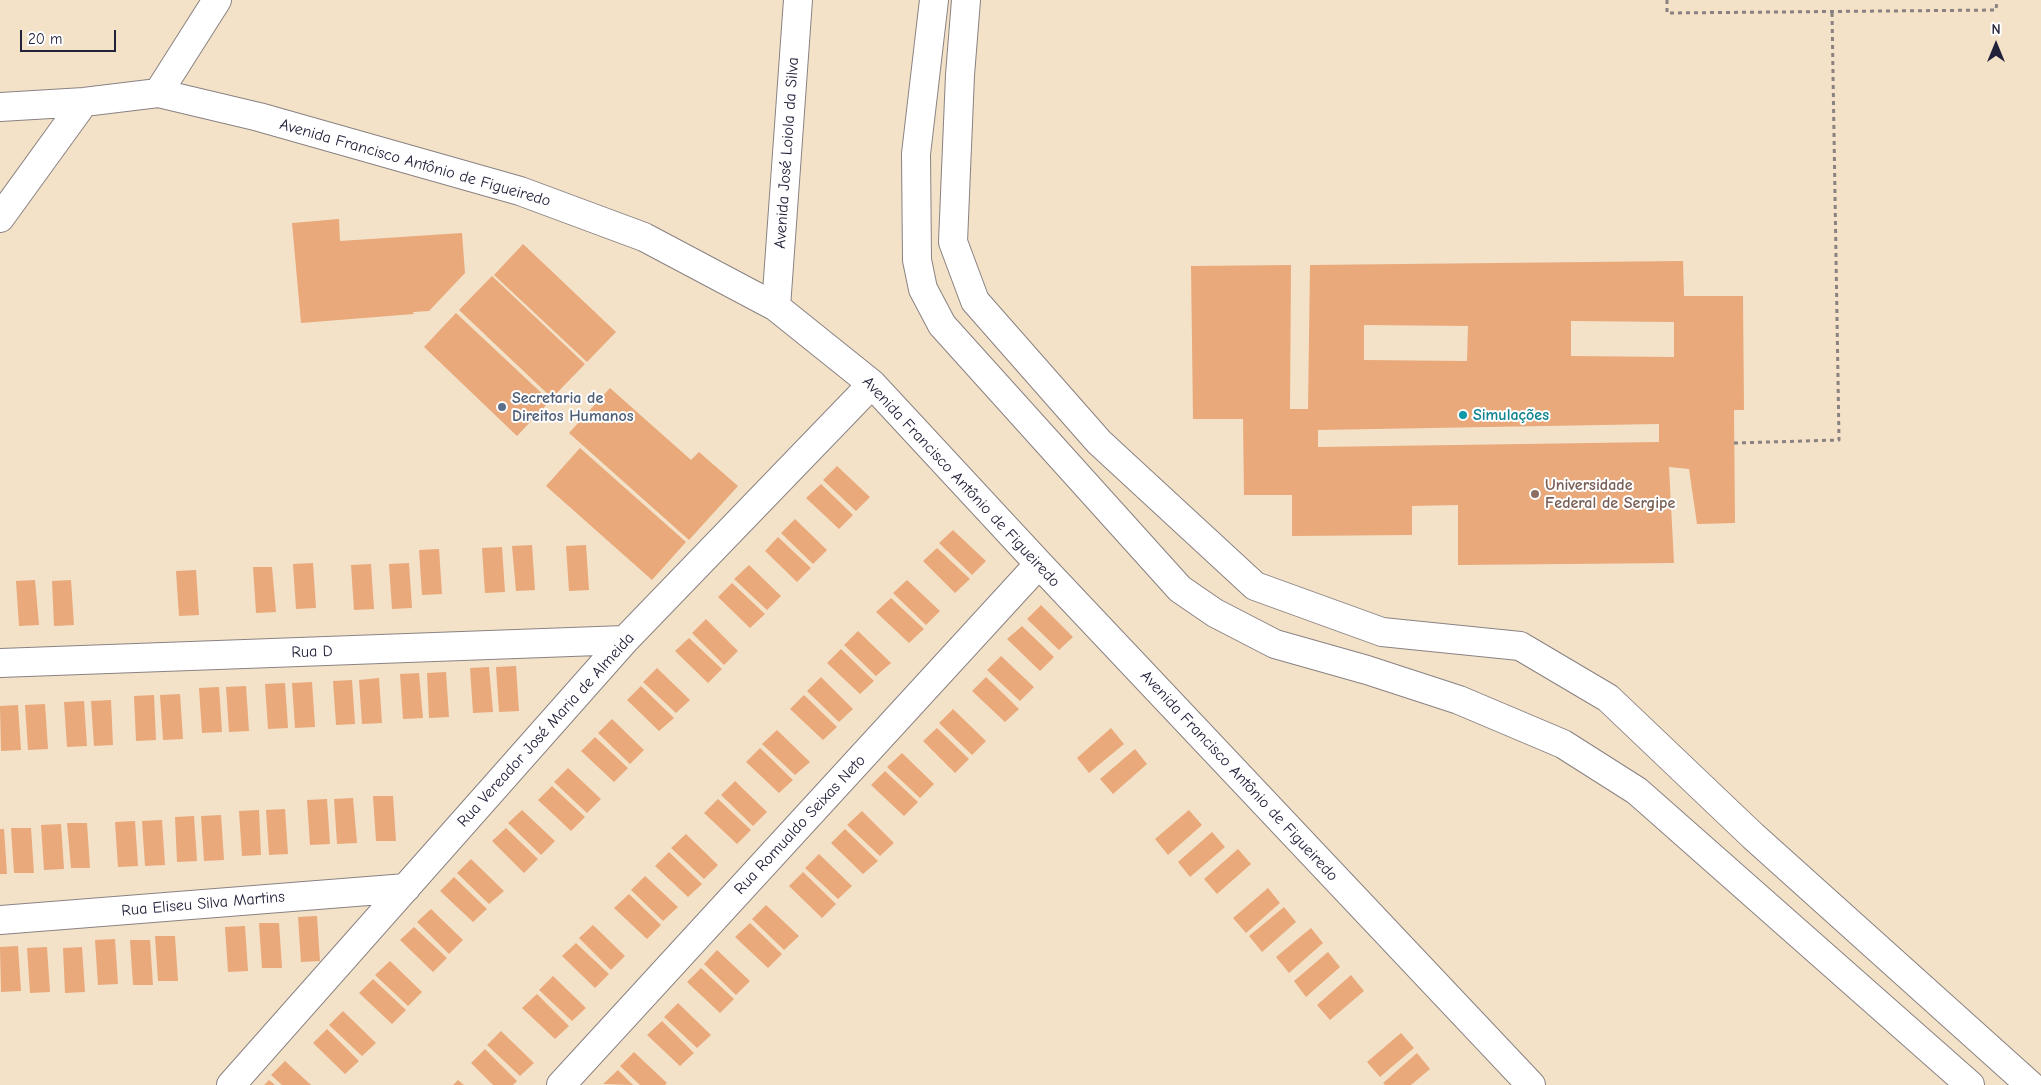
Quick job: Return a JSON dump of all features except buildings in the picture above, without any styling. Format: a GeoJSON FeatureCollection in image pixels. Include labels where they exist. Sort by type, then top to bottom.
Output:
{"type":"FeatureCollection","features":[{"type":"Feature","properties":{"kind":"street"},"geometry":{"type":"LineString","coordinates":[[158,93],[218,0]]}},
{"type":"Feature","properties":{"kind":"street","name":"Avenida José Loiola da Silva"},"geometry":{"type":"LineString","coordinates":[[776,307],[798,0]]}},
{"type":"Feature","properties":{"kind":"street"},"geometry":{"type":"LineString","coordinates":[[934,0],[916,154],[917,260],[923,290],[942,326],[1180,589],[1215,613],[1274,644],[1366,670],[1459,700],[1572,749],[1638,791],[1970,1085]]}},
{"type":"Feature","properties":{"kind":"street"},"geometry":{"type":"LineString","coordinates":[[966,0],[960,75],[953,242],[975,301],[1099,442],[1255,586],[1382,632],[1520,646],[1608,698],[1752,836],[2030,1085]]}},
{"type":"Feature","properties":{"kind":"street","name":"Avenida Francisco Antônio de Figueiredo"},"geometry":{"type":"LineString","coordinates":[[0,107],[84,102],[158,93],[259,118],[520,191],[644,237],[776,307],[872,384],[1039,564],[1531,1085]]}},
{"type":"Feature","properties":{"kind":"street"},"geometry":{"type":"LineString","coordinates":[[0,218],[84,102]]}},
{"type":"Feature","properties":{"kind":"street","name":"Rua Vereador José Maria de Almeida"},"geometry":{"type":"LineString","coordinates":[[231,1085],[625,640],[872,384]]}},
{"type":"Feature","properties":{"kind":"street","name":"Rua Romualdo Seixas Neto"},"geometry":{"type":"LineString","coordinates":[[562,1085],[1039,564]]}},
{"type":"Feature","properties":{"kind":"street","name":"Rua D"},"geometry":{"type":"LineString","coordinates":[[0,663],[625,640]]}},
{"type":"Feature","properties":{"kind":"street","name":"Rua Eliseu Silva Martins"},"geometry":{"type":"LineString","coordinates":[[0,920],[406,888]]}},
{"type":"Feature","properties":{"kind":"path"},"geometry":{"type":"LineString","coordinates":[[1667,0],[1667,13],[1996,10],[1996,0]]}},
{"type":"Feature","properties":{"kind":"path"},"geometry":{"type":"LineString","coordinates":[[1734,443],[1839,440],[1832,12]]}},
{"type":"Feature","properties":{"kind":"place","name":"Secretaria de Direitos Humanos"},"geometry":{"type":"Point","coordinates":[502,407]}},
{"type":"Feature","properties":{"kind":"place","name":"Simulações"},"geometry":{"type":"Point","coordinates":[1463,415]}},
{"type":"Feature","properties":{"kind":"place","name":"Universidade Federal de Sergipe"},"geometry":{"type":"Point","coordinates":[1535,494]}}]}
